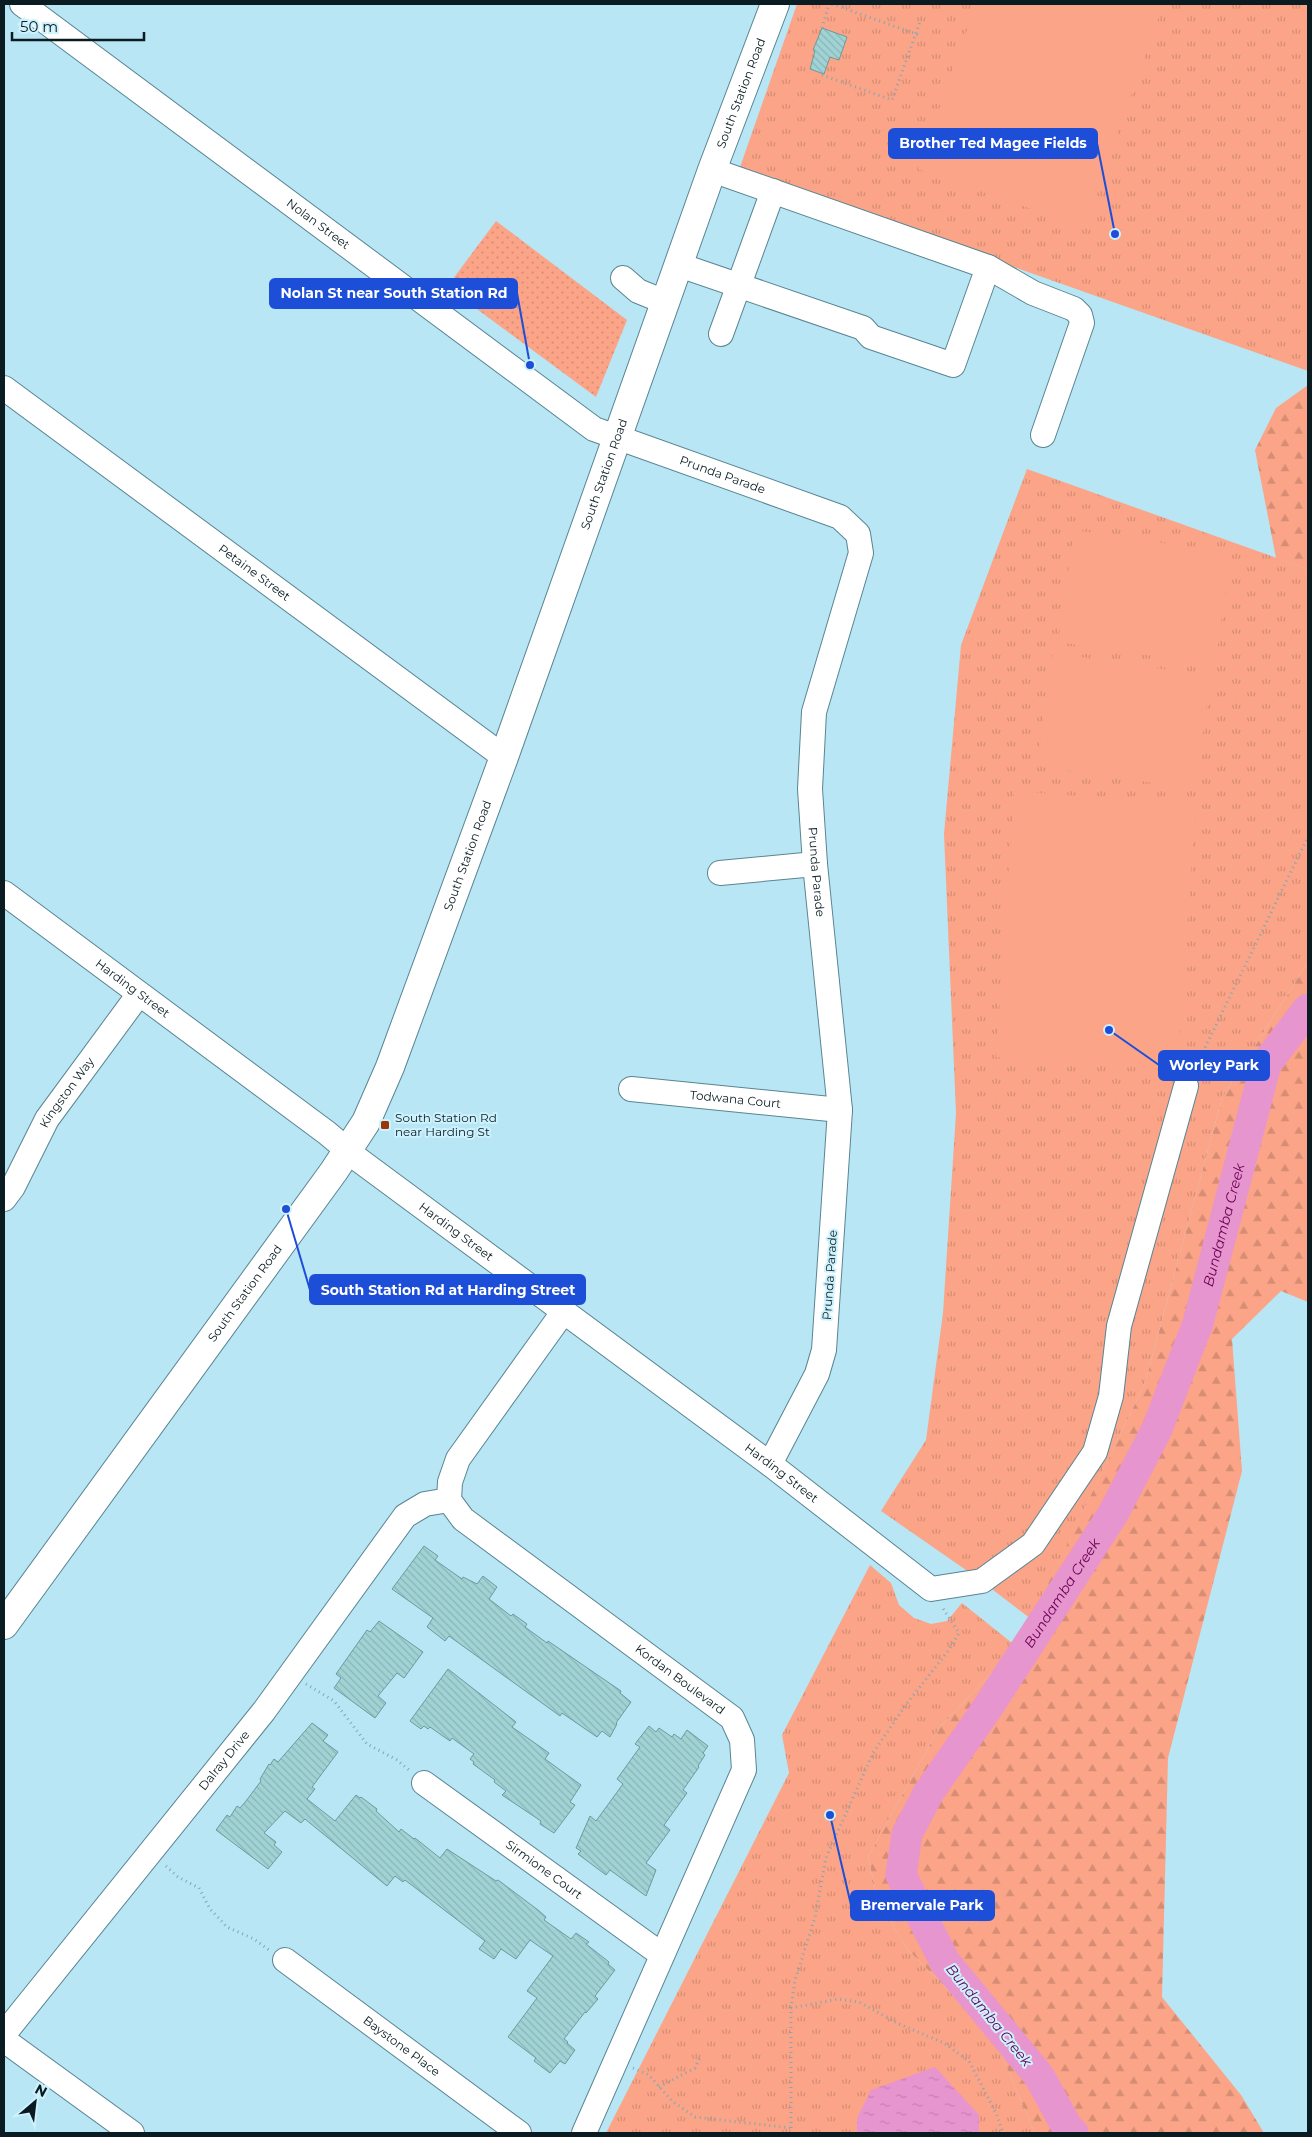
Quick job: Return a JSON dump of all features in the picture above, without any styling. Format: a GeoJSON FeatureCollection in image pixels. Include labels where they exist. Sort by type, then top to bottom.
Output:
{"type":"FeatureCollection","features":[{"type":"Feature","properties":{"kind":"main road","name":"South Station Road"},"geometry":{"type":"LineString","coordinates":[[4,1625],[348,1150],[366,1122],[390,1067],[504,757],[712,170],[774,4]]}},
{"type":"Feature","properties":{"kind":"street","name":"Nolan Street"},"geometry":{"type":"LineString","coordinates":[[22,4],[594,429],[616,438]]}},
{"type":"Feature","properties":{"kind":"street"},"geometry":{"type":"LineString","coordinates":[[712,170],[988,267],[1033,293],[1074,309],[1080,315],[1082,323],[1042,435]]}},
{"type":"Feature","properties":{"kind":"street"},"geometry":{"type":"LineString","coordinates":[[721,334],[773,191]]}},
{"type":"Feature","properties":{"kind":"street"},"geometry":{"type":"LineString","coordinates":[[679,265],[864,328],[872,337],[954,366],[988,267]]}},
{"type":"Feature","properties":{"kind":"street"},"geometry":{"type":"LineString","coordinates":[[622,278],[638,291],[665,302]]}},
{"type":"Feature","properties":{"kind":"street","name":"Petaine Street"},"geometry":{"type":"LineString","coordinates":[[4,388],[504,757]]}},
{"type":"Feature","properties":{"kind":"street","name":"Prunda Parade"},"geometry":{"type":"LineString","coordinates":[[616,438],[840,517],[858,534],[861,553],[814,712],[810,789],[815,864],[840,1110],[824,1350],[817,1374],[770,1464]]}},
{"type":"Feature","properties":{"kind":"street"},"geometry":{"type":"LineString","coordinates":[[720,874],[815,864]]}},
{"type":"Feature","properties":{"kind":"street","name":"Harding Street"},"geometry":{"type":"LineString","coordinates":[[4,893],[770,1464],[931,1589]]}},
{"type":"Feature","properties":{"kind":"street","name":"Kingston Way"},"geometry":{"type":"LineString","coordinates":[[4,1199],[13,1187],[47,1119],[139,994]]}},
{"type":"Feature","properties":{"kind":"street"},"geometry":{"type":"LineString","coordinates":[[931,1589],[982,1581],[1033,1544],[1095,1452],[1111,1396],[1119,1326],[1186,1086]]}},
{"type":"Feature","properties":{"kind":"street","name":"Todwana Court"},"geometry":{"type":"LineString","coordinates":[[631,1089],[840,1110]]}},
{"type":"Feature","properties":{"kind":"street"},"geometry":{"type":"LineString","coordinates":[[449,1500],[450,1482],[458,1459],[564,1311]]}},
{"type":"Feature","properties":{"kind":"street","name":"Dalray Drive"},"geometry":{"type":"LineString","coordinates":[[4,2034],[264,1711],[404,1516],[425,1504],[449,1500]]}},
{"type":"Feature","properties":{"kind":"street","name":"Kordan Boulevard"},"geometry":{"type":"LineString","coordinates":[[449,1500],[463,1519],[732,1718],[742,1740],[744,1770],[584,2133]]}},
{"type":"Feature","properties":{"kind":"street","name":"Sirmione Court"},"geometry":{"type":"LineString","coordinates":[[424,1783],[662,1955]]}},
{"type":"Feature","properties":{"kind":"street","name":"Baystone Place"},"geometry":{"type":"LineString","coordinates":[[285,1960],[519,2133]]}},
{"type":"Feature","properties":{"kind":"street"},"geometry":{"type":"LineString","coordinates":[[4,2040],[132,2133]]}},
{"type":"Feature","properties":{"kind":"path"},"geometry":{"type":"LineString","coordinates":[[822,28],[831,4],[918,35]]}},
{"type":"Feature","properties":{"kind":"path"},"geometry":{"type":"LineString","coordinates":[[822,74],[892,100],[918,35],[921,20]]}},
{"type":"Feature","properties":{"kind":"path"},"geometry":{"type":"LineString","coordinates":[[1186,1086],[1308,837]]}},
{"type":"Feature","properties":{"kind":"path"},"geometry":{"type":"LineString","coordinates":[[791,2133],[791,2008],[795,1980],[815,1917],[826,1858],[873,1753],[905,1706],[948,1651],[959,1633],[931,1589]]}},
{"type":"Feature","properties":{"kind":"path"},"geometry":{"type":"LineString","coordinates":[[290,1675],[334,1701],[367,1744],[397,1760],[424,1783]]}},
{"type":"Feature","properties":{"kind":"path"},"geometry":{"type":"LineString","coordinates":[[150,1852],[178,1877],[199,1888],[210,1909],[227,1927],[254,1940],[285,1960]]}},
{"type":"Feature","properties":{"kind":"path"},"geometry":{"type":"LineString","coordinates":[[791,2008],[838,1999],[859,2002],[899,2024],[944,2043],[969,2061],[996,2113],[1003,2133]]}},
{"type":"Feature","properties":{"kind":"path"},"geometry":{"type":"LineString","coordinates":[[659,2087],[695,2068],[701,2055]]}},
{"type":"Feature","properties":{"kind":"path"},"geometry":{"type":"LineString","coordinates":[[616,2061],[649,2075],[672,2101],[695,2117],[791,2128]]}},
{"type":"Feature","properties":{"kind":"green space"},"geometry":{"type":"Polygon","coordinates":[[[797,4],[1308,4],[1308,371],[739,170],[797,4]]]}},
{"type":"Feature","properties":{"kind":"green space"},"geometry":{"type":"Polygon","coordinates":[[[976,4],[1163,4],[1085,228],[918,169],[976,4]]]}},
{"type":"Feature","properties":{"kind":"green space"},"geometry":{"type":"Polygon","coordinates":[[[496,221],[627,320],[596,397],[447,287],[496,221]]]}},
{"type":"Feature","properties":{"kind":"green space"},"geometry":{"type":"Polygon","coordinates":[[[1308,385],[1308,569],[1276,558],[1255,450],[1276,408],[1308,385]]]}},
{"type":"Feature","properties":{"kind":"green space"},"geometry":{"type":"Polygon","coordinates":[[[1027,469],[1308,569],[1308,962],[1222,1098],[1145,1383],[1031,1619],[976,1577],[881,1511],[926,1440],[943,1313],[956,1113],[944,834],[961,645],[1027,469]]]}},
{"type":"Feature","properties":{"kind":"green space"},"geometry":{"type":"Polygon","coordinates":[[[1074,530],[1231,553],[1215,665],[1058,642],[1074,530]]]}},
{"type":"Feature","properties":{"kind":"green space"},"geometry":{"type":"Polygon","coordinates":[[[1053,653],[1211,676],[1195,789],[1037,766],[1053,653]]]}},
{"type":"Feature","properties":{"kind":"green space"},"geometry":{"type":"Polygon","coordinates":[[[1014,791],[1196,805],[1177,1070],[996,1057],[1014,791]]]}},
{"type":"Feature","properties":{"kind":"green space"},"geometry":{"type":"Polygon","coordinates":[[[1308,962],[1308,1302],[1281,1291],[1232,1339],[1242,1471],[1168,1758],[1162,1997],[1241,2095],[1264,2133],[1037,2133],[1032,2127],[993,2035],[908,1950],[878,1901],[868,1857],[939,1728],[1017,1647],[1145,1383],[1222,1098],[1308,962]]]}},
{"type":"Feature","properties":{"kind":"green space"},"geometry":{"type":"Polygon","coordinates":[[[870,1565],[891,1583],[899,1605],[914,1618],[931,1624],[947,1621],[962,1603],[1017,1647],[939,1728],[868,1857],[878,1901],[908,1950],[993,2035],[1032,2127],[1037,2133],[606,2133],[789,1773],[782,1735],[870,1565]]]}},
{"type":"Feature","properties":{"kind":"water"},"geometry":{"type":"Polygon","coordinates":[[[935,2067],[979,2115],[979,2133],[857,2133],[857,2118],[871,2090],[935,2067]]]}},
{"type":"Feature","properties":{"kind":"building"},"geometry":{"type":"Polygon","coordinates":[[[822,28],[847,37],[839,60],[830,57],[824,74],[810,69],[815,51],[813,50],[822,28]]]}},
{"type":"Feature","properties":{"kind":"building"},"geometry":{"type":"Polygon","coordinates":[[[424,1546],[438,1556],[435,1560],[462,1579],[463,1577],[477,1584],[483,1576],[497,1587],[489,1599],[511,1616],[513,1614],[527,1624],[525,1627],[547,1643],[548,1641],[621,1691],[620,1693],[631,1702],[616,1723],[610,1737],[602,1731],[597,1737],[562,1713],[560,1716],[449,1636],[445,1641],[427,1627],[433,1618],[392,1589],[424,1546]]]}},
{"type":"Feature","properties":{"kind":"building"},"geometry":{"type":"Polygon","coordinates":[[[379,1621],[423,1652],[404,1678],[397,1673],[378,1696],[386,1703],[375,1718],[334,1688],[341,1678],[336,1674],[367,1630],[370,1632],[379,1621]]]}},
{"type":"Feature","properties":{"kind":"building"},"geometry":{"type":"Polygon","coordinates":[[[448,1669],[516,1722],[512,1727],[549,1753],[545,1759],[581,1785],[570,1802],[575,1805],[554,1833],[540,1824],[541,1821],[502,1795],[506,1791],[494,1782],[495,1780],[473,1764],[474,1762],[470,1759],[474,1754],[452,1738],[450,1741],[430,1727],[428,1729],[424,1726],[421,1729],[410,1721],[448,1669]]]}},
{"type":"Feature","properties":{"kind":"building"},"geometry":{"type":"Polygon","coordinates":[[[312,1723],[328,1735],[323,1741],[338,1752],[312,1787],[315,1789],[307,1799],[335,1821],[356,1795],[361,1797],[377,1809],[376,1811],[399,1832],[401,1829],[440,1858],[447,1849],[496,1881],[498,1880],[538,1910],[546,1917],[544,1920],[571,1939],[576,1933],[589,1942],[586,1944],[609,1962],[608,1964],[615,1970],[595,1996],[598,1999],[564,2039],[575,2050],[565,2064],[560,2061],[550,2073],[534,2061],[536,2058],[508,2037],[537,1998],[527,1991],[553,1956],[530,1940],[516,1959],[501,1949],[494,1959],[479,1949],[485,1941],[405,1880],[403,1882],[395,1876],[387,1886],[305,1819],[301,1823],[285,1811],[264,1833],[276,1842],[274,1845],[282,1852],[268,1869],[216,1830],[227,1815],[230,1817],[237,1806],[240,1808],[246,1801],[261,1781],[260,1779],[269,1764],[274,1759],[278,1762],[312,1723]]]}},
{"type":"Feature","properties":{"kind":"building"},"geometry":{"type":"Polygon","coordinates":[[[649,1726],[656,1732],[659,1728],[672,1737],[674,1734],[681,1739],[687,1730],[708,1746],[703,1753],[705,1755],[699,1767],[683,1790],[687,1793],[664,1825],[670,1830],[646,1863],[656,1870],[646,1896],[610,1870],[606,1875],[578,1854],[581,1851],[576,1848],[590,1816],[596,1821],[623,1784],[617,1779],[640,1747],[635,1744],[649,1726]]]}},
{"type":"Feature","properties":{"kind":"waterway","name":"Bundamba Creek"},"geometry":{"type":"LineString","coordinates":[[1073,2133],[1067,2127],[1039,2076],[945,1962],[901,1875],[907,1834],[929,1792],[986,1710],[1113,1514],[1157,1429],[1198,1323],[1266,1064],[1308,1009]]}},
{"type":"Feature","properties":{"kind":"place","name":"Brother Ted Magee Fields"},"geometry":{"type":"Point","coordinates":[1115,234]}},
{"type":"Feature","properties":{"kind":"place","name":"Nolan St near South Station Rd"},"geometry":{"type":"Point","coordinates":[530,365]}},
{"type":"Feature","properties":{"kind":"place","name":"Worley Park"},"geometry":{"type":"Point","coordinates":[1109,1030]}},
{"type":"Feature","properties":{"kind":"place","name":"South Station Rd near Harding St"},"geometry":{"type":"Point","coordinates":[385,1125]}},
{"type":"Feature","properties":{"kind":"place","name":"South Station Rd at Harding Street"},"geometry":{"type":"Point","coordinates":[286,1209]}},
{"type":"Feature","properties":{"kind":"place","name":"Bremervale Park"},"geometry":{"type":"Point","coordinates":[830,1815]}}]}
